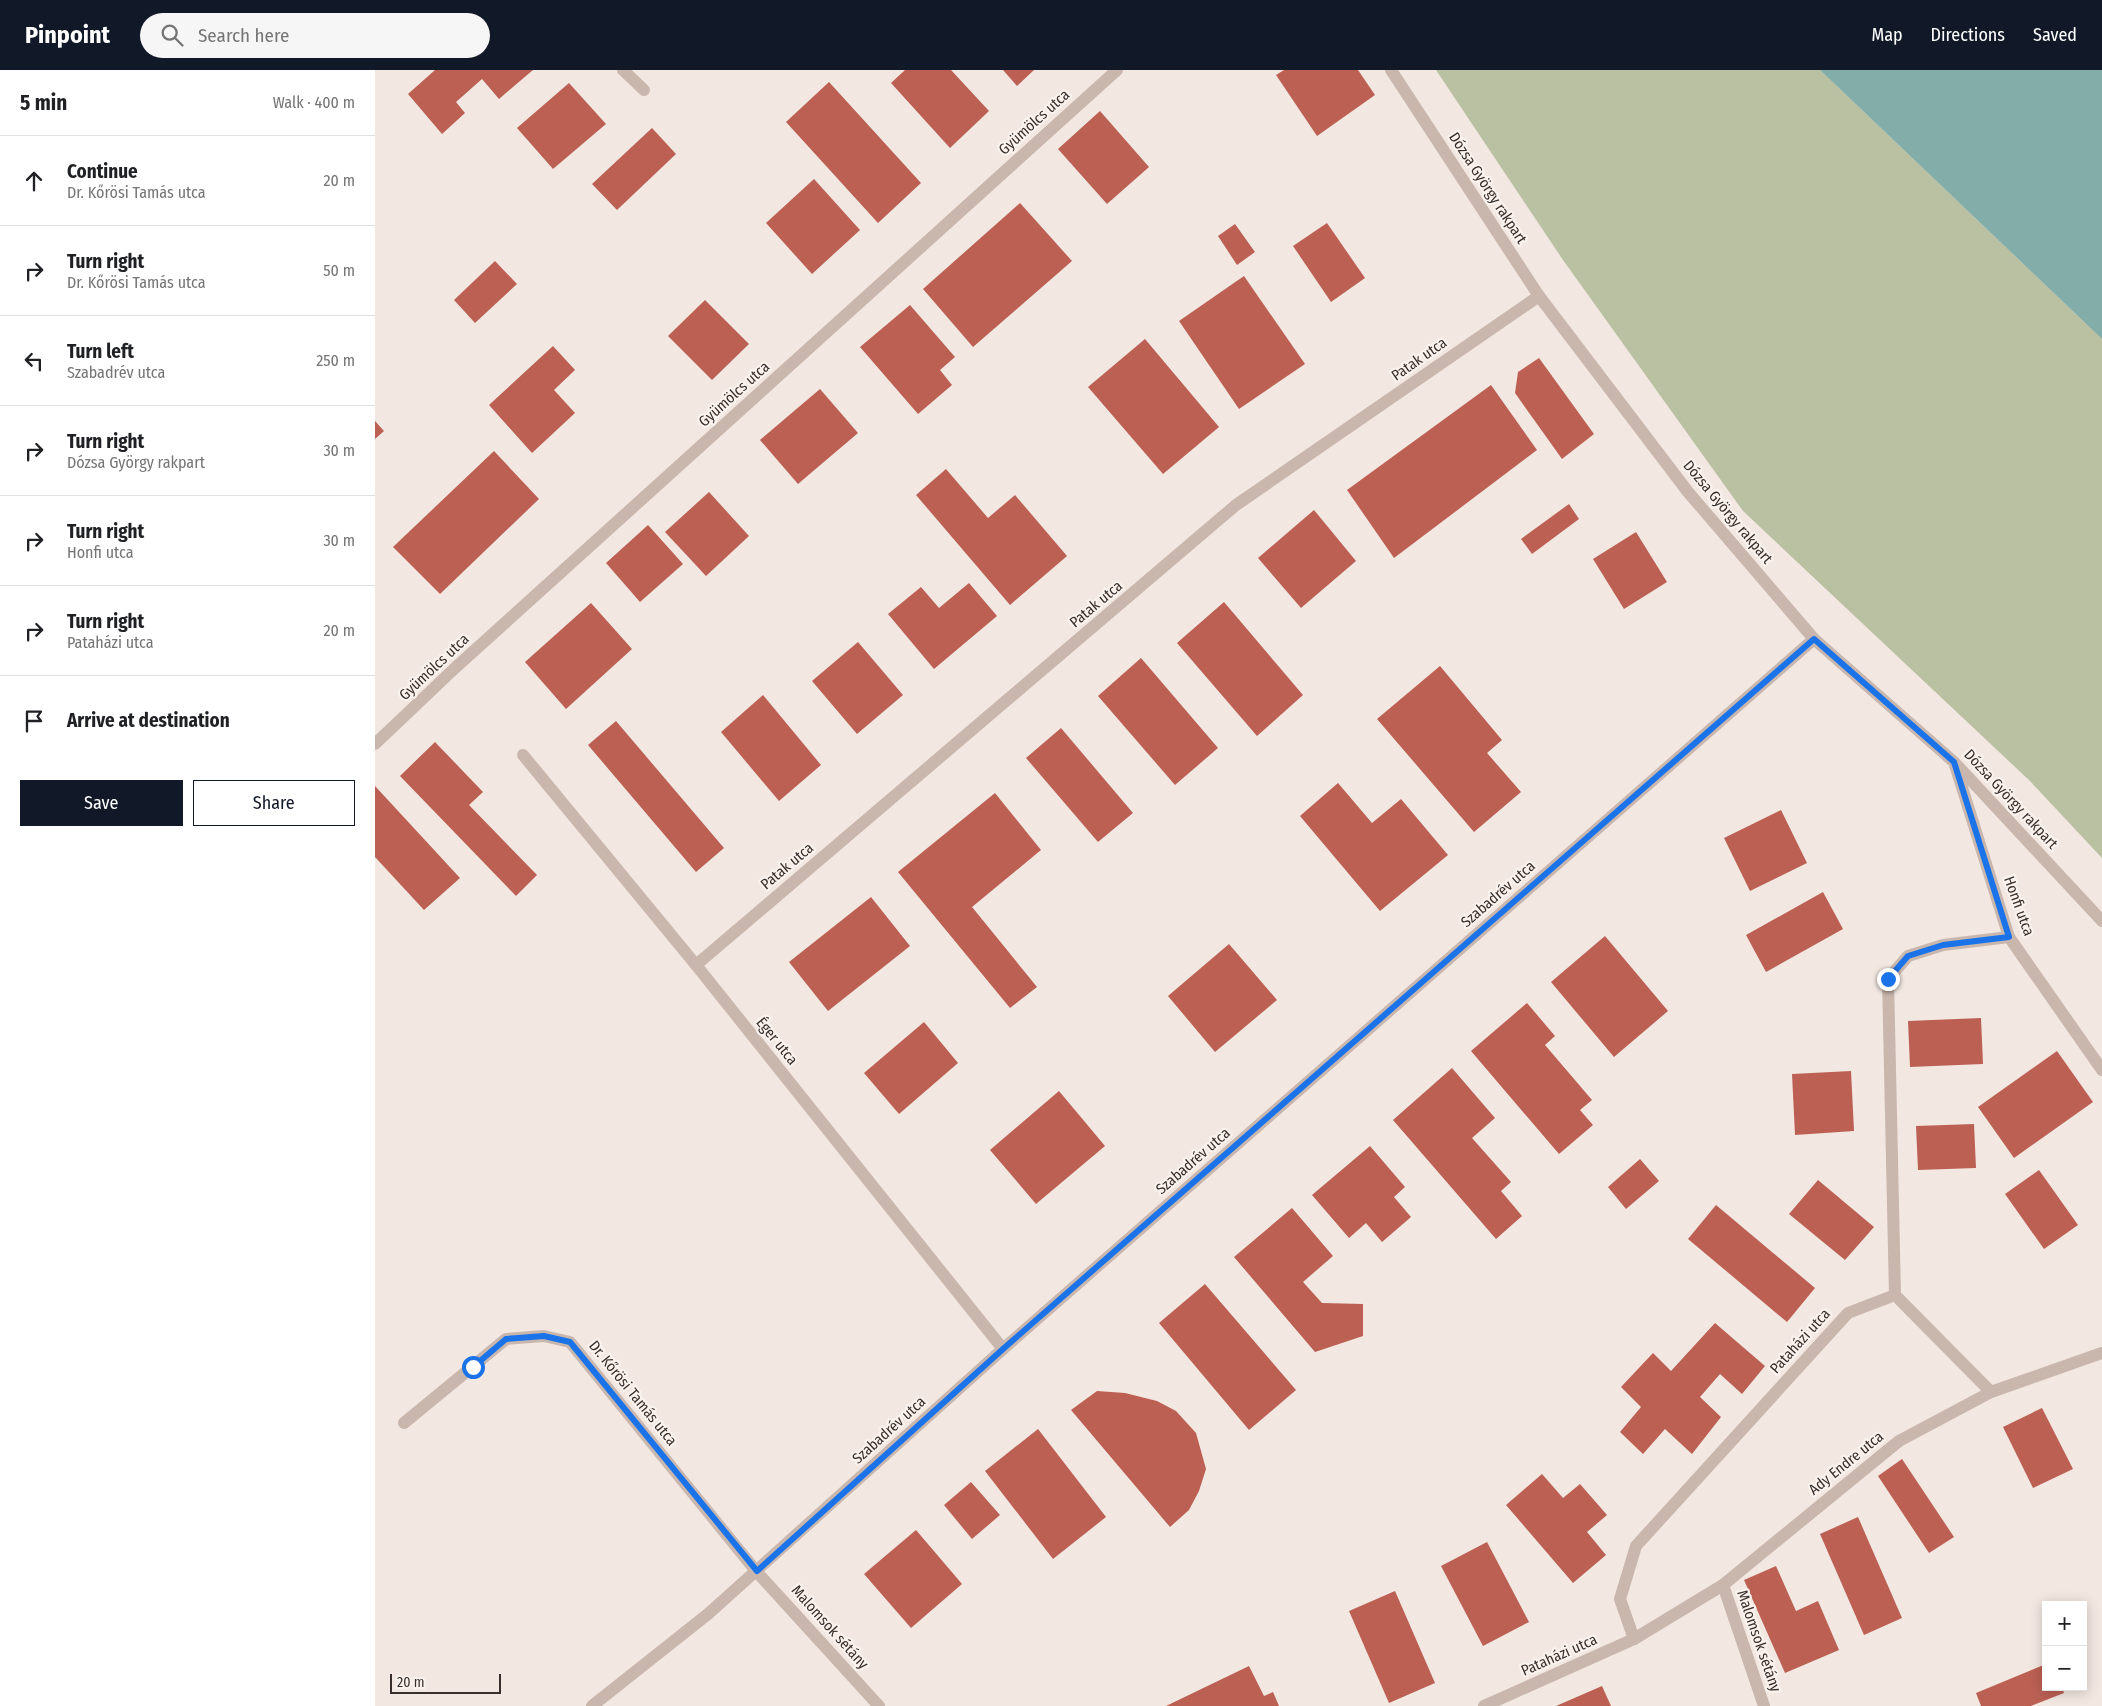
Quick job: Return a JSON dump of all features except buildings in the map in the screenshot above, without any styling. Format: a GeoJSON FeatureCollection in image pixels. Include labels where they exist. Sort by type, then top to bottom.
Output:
{"type":"FeatureCollection","features":[{"type":"Feature","properties":{"kind":"street"},"geometry":{"type":"LineString","coordinates":[[623,70],[644,90]]}},
{"type":"Feature","properties":{"kind":"street","name":"Gyümölcs utca"},"geometry":{"type":"LineString","coordinates":[[375,744],[455,668],[1117,70]]}},
{"type":"Feature","properties":{"kind":"street","name":"Dózsa György rakpart"},"geometry":{"type":"LineString","coordinates":[[1391,70],[1539,296],[1688,492],[1814,639],[1954,762],[2102,922]]}},
{"type":"Feature","properties":{"kind":"street","name":"Patak utca"},"geometry":{"type":"LineString","coordinates":[[696,965],[1236,505],[1539,296]]}},
{"type":"Feature","properties":{"kind":"street","name":"Szabadrév utca"},"geometry":{"type":"LineString","coordinates":[[592,1706],[709,1614],[1003,1349],[1814,639]]}},
{"type":"Feature","properties":{"kind":"street","name":"Éger utca"},"geometry":{"type":"LineString","coordinates":[[523,755],[696,965],[1003,1349]]}},
{"type":"Feature","properties":{"kind":"street","name":"Honfi utca"},"geometry":{"type":"LineString","coordinates":[[1954,762],[2009,937],[2102,1070]]}},
{"type":"Feature","properties":{"kind":"street"},"geometry":{"type":"LineString","coordinates":[[1991,1392],[1895,1295],[1888,979],[1908,956],[1943,945],[2009,937]]}},
{"type":"Feature","properties":{"kind":"street","name":"Pataházi utca"},"geometry":{"type":"LineString","coordinates":[[1484,1706],[1634,1639],[1620,1599],[1636,1546],[1848,1313],[1895,1295]]}},
{"type":"Feature","properties":{"kind":"street","name":"Dr. Kőrösi Tamás utca"},"geometry":{"type":"LineString","coordinates":[[404,1423],[506,1339],[544,1336],[570,1342],[757,1571]]}},
{"type":"Feature","properties":{"kind":"street","name":"Ady Endre utca"},"geometry":{"type":"LineString","coordinates":[[1634,1639],[1723,1586],[1899,1441],[1991,1392],[2102,1353]]}},
{"type":"Feature","properties":{"kind":"street","name":"Malomsok sétány"},"geometry":{"type":"LineString","coordinates":[[757,1571],[879,1706]]}},
{"type":"Feature","properties":{"kind":"street","name":"Malomsok sétány"},"geometry":{"type":"LineString","coordinates":[[1723,1586],[1764,1706]]}},
{"type":"Feature","properties":{"kind":"green space"},"geometry":{"type":"Polygon","coordinates":[[[1436,70],[1820,70],[2102,339],[2102,858],[2030,781],[1743,511],[1563,260],[1436,70]]]}},
{"type":"Feature","properties":{"kind":"water"},"geometry":{"type":"Polygon","coordinates":[[[1820,70],[2102,70],[2102,339],[1820,70]]]}},
{"type":"Feature","properties":{"kind":"route"},"geometry":{"type":"LineString","coordinates":[[473,1367],[506,1339],[544,1336],[570,1342],[757,1571],[1003,1349],[1814,639],[1954,762],[2009,937],[1943,945],[1908,956],[1888,979]]}}]}
